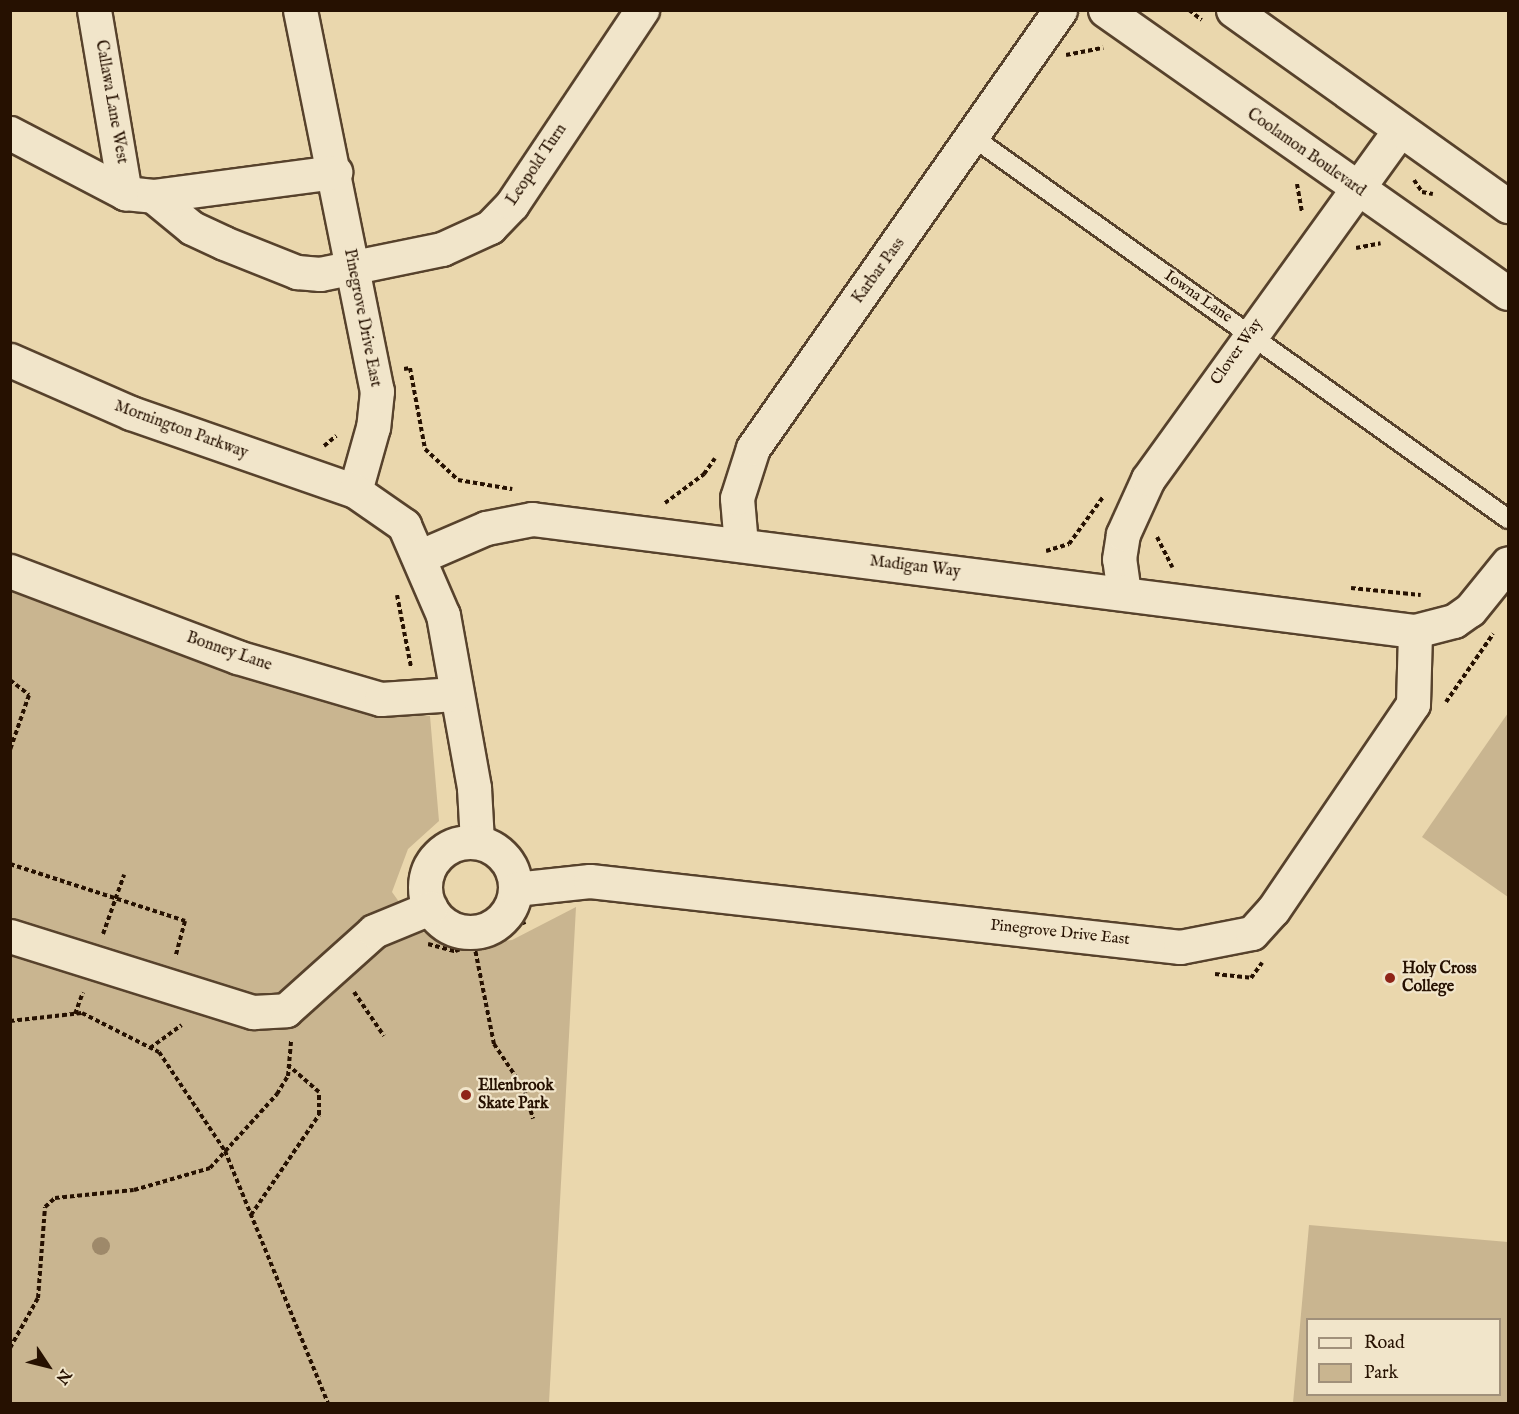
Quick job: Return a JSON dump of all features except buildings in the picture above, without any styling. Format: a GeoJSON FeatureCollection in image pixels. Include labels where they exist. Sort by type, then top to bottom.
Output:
{"type":"FeatureCollection","features":[{"type":"Feature","properties":{"kind":"street","name":"Callawa Lane West"},"geometry":{"type":"LineString","coordinates":[[94,10],[139,195]]}},
{"type":"Feature","properties":{"kind":"street","name":"Pinegrove Drive East"},"geometry":{"type":"LineString","coordinates":[[300,10],[335,172],[374,373],[373,427],[355,491]]}},
{"type":"Feature","properties":{"kind":"street","name":"Leopold Turn"},"geometry":{"type":"LineString","coordinates":[[10,133],[139,195],[192,228],[297,272],[352,266],[442,249],[490,227],[512,204],[642,10]]}},
{"type":"Feature","properties":{"kind":"street","name":"Karbar Pass"},"geometry":{"type":"LineString","coordinates":[[741,545],[737,498],[753,447],[974,138],[1060,10]]}},
{"type":"Feature","properties":{"kind":"street","name":"Coolamon Boulevard"},"geometry":{"type":"LineString","coordinates":[[1105,10],[1357,190],[1509,293]]}},
{"type":"Feature","properties":{"kind":"street"},"geometry":{"type":"LineString","coordinates":[[1233,10],[1509,206]]}},
{"type":"Feature","properties":{"kind":"street","name":"Clover Way"},"geometry":{"type":"LineString","coordinates":[[1124,593],[1119,559],[1132,507],[1249,333],[1400,130]]}},
{"type":"Feature","properties":{"kind":"street"},"geometry":{"type":"LineString","coordinates":[[139,195],[335,172]]}},
{"type":"Feature","properties":{"kind":"street","name":"Mornington Parkway"},"geometry":{"type":"LineString","coordinates":[[10,360],[131,413],[355,491]]}},
{"type":"Feature","properties":{"kind":"street"},"geometry":{"type":"LineString","coordinates":[[355,491],[404,525],[421,556],[443,615],[455,694],[474,788],[477,843]]}},
{"type":"Feature","properties":{"kind":"street","name":"Madigan Way"},"geometry":{"type":"LineString","coordinates":[[421,556],[486,528],[532,519],[1415,631]]}},
{"type":"Feature","properties":{"kind":"street"},"geometry":{"type":"LineString","coordinates":[[1415,631],[1454,621],[1470,610],[1509,563]]}},
{"type":"Feature","properties":{"kind":"street","name":"Bonney Lane"},"geometry":{"type":"LineString","coordinates":[[10,571],[237,657],[381,699],[455,694]]}},
{"type":"Feature","properties":{"kind":"street","name":"Pinegrove Drive East"},"geometry":{"type":"LineString","coordinates":[[515,889],[590,881],[1180,947],[1252,933],[1274,910],[1413,704],[1415,631]]}},
{"type":"Feature","properties":{"kind":"street"},"geometry":{"type":"LineString","coordinates":[[477,843],[508,864],[515,889],[504,917],[480,932],[451,928],[430,908],[425,895],[430,867],[450,848],[477,843]]}},
{"type":"Feature","properties":{"kind":"street"},"geometry":{"type":"LineString","coordinates":[[10,936],[253,1012],[286,1010],[374,931],[430,908]]}},
{"type":"Feature","properties":{"kind":"lane","name":"Iowna Lane"},"geometry":{"type":"LineString","coordinates":[[974,138],[1509,519]]}},
{"type":"Feature","properties":{"kind":"path"},"geometry":{"type":"LineString","coordinates":[[374,373],[410,368],[424,448],[458,480],[516,489]]}},
{"type":"Feature","properties":{"kind":"path"},"geometry":{"type":"LineString","coordinates":[[317,478],[325,447],[339,433]]}},
{"type":"Feature","properties":{"kind":"path"},"geometry":{"type":"LineString","coordinates":[[314,443],[325,447]]}},
{"type":"Feature","properties":{"kind":"path"},"geometry":{"type":"LineString","coordinates":[[662,505],[704,474],[718,454]]}},
{"type":"Feature","properties":{"kind":"path"},"geometry":{"type":"LineString","coordinates":[[396,587],[417,697]]}},
{"type":"Feature","properties":{"kind":"path"},"geometry":{"type":"LineString","coordinates":[[1441,709],[1502,623]]}},
{"type":"Feature","properties":{"kind":"path"},"geometry":{"type":"LineString","coordinates":[[10,680],[29,695],[10,750]]}},
{"type":"Feature","properties":{"kind":"path"},"geometry":{"type":"LineString","coordinates":[[423,942],[455,951],[534,917]]}},
{"type":"Feature","properties":{"kind":"path"},"geometry":{"type":"LineString","coordinates":[[474,944],[494,1044],[524,1089],[533,1119]]}},
{"type":"Feature","properties":{"kind":"path"},"geometry":{"type":"LineString","coordinates":[[1204,973],[1251,978],[1265,959]]}},
{"type":"Feature","properties":{"kind":"path"},"geometry":{"type":"LineString","coordinates":[[347,988],[371,1010],[384,1036]]}},
{"type":"Feature","properties":{"kind":"path"},"geometry":{"type":"LineString","coordinates":[[10,1348],[38,1298],[45,1207],[55,1198],[134,1190],[210,1168],[263,1114],[290,1066],[286,1010]]}},
{"type":"Feature","properties":{"kind":"path"},"geometry":{"type":"LineString","coordinates":[[10,1020],[82,1013],[159,1052],[225,1151],[328,1404]]}},
{"type":"Feature","properties":{"kind":"path"},"geometry":{"type":"LineString","coordinates":[[251,1215],[319,1115],[319,1092],[290,1066]]}},
{"type":"Feature","properties":{"kind":"green space"},"geometry":{"type":"Polygon","coordinates":[[[10,580],[220,666],[370,715],[430,716],[439,821],[408,849],[392,892],[419,930],[452,948],[512,940],[576,907],[549,1403],[11,1403],[10,580]]]}},
{"type":"Feature","properties":{"kind":"green space"},"geometry":{"type":"Polygon","coordinates":[[[1508,713],[1508,897],[1422,837],[1508,713]]]}},
{"type":"Feature","properties":{"kind":"green space"},"geometry":{"type":"Polygon","coordinates":[[[1309,1225],[1508,1242],[1508,1403],[1293,1403],[1309,1225]]]}},
{"type":"Feature","properties":{"kind":"place","name":"Holy Cross College"},"geometry":{"type":"Point","coordinates":[1390,978]}},
{"type":"Feature","properties":{"kind":"place","name":"Ellenbrook Skate Park"},"geometry":{"type":"Point","coordinates":[466,1095]}}]}
